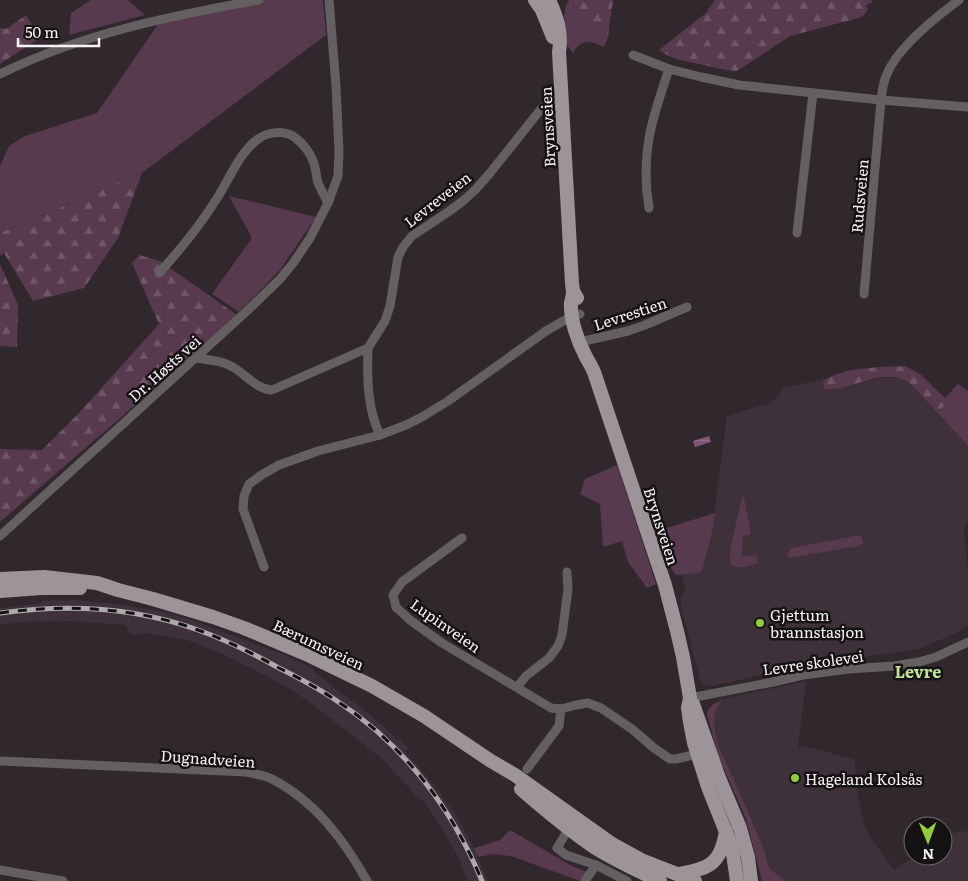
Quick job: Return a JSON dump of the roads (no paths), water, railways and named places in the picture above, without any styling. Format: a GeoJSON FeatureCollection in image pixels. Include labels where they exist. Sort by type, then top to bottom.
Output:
{"type":"FeatureCollection","features":[{"type":"Feature","properties":{"kind":"main road","name":"Brynsveien"},"geometry":{"type":"LineString","coordinates":[[544,1],[547,20],[559,52],[573,291],[579,303],[576,315],[584,341],[591,354],[592,367],[665,586],[678,637],[690,698],[696,708],[708,787],[732,847],[737,881]]}},
{"type":"Feature","properties":{"kind":"main road","name":"Bærumsveien"},"geometry":{"type":"LineString","coordinates":[[0,579],[24,577],[63,578],[97,583],[213,617],[306,654],[364,682],[456,737],[492,761],[536,802],[641,860],[695,881]]}},
{"type":"Feature","properties":{"kind":"main road","name":"Bærumsveien"},"geometry":{"type":"LineString","coordinates":[[0,591],[42,588],[118,590]]}},
{"type":"Feature","properties":{"kind":"main road","name":"Brynsveien"},"geometry":{"type":"LineString","coordinates":[[703,752],[740,828],[748,857],[751,881]]}},
{"type":"Feature","properties":{"kind":"main road","name":"Bærumsveien"},"geometry":{"type":"LineString","coordinates":[[572,823],[595,847],[660,881]]}},
{"type":"Feature","properties":{"kind":"main road"},"geometry":{"type":"LineString","coordinates":[[679,874],[700,870],[716,860],[724,843],[726,830]]}},
{"type":"Feature","properties":{"kind":"street"},"geometry":{"type":"LineString","coordinates":[[0,74],[29,60],[118,30],[253,0]]}},
{"type":"Feature","properties":{"kind":"street","name":"Dr. Høsts vei"},"geometry":{"type":"LineString","coordinates":[[0,536],[248,310],[280,279],[310,238],[328,203],[338,176],[336,86],[329,0]]}},
{"type":"Feature","properties":{"kind":"street","name":"Rudsveien"},"geometry":{"type":"LineString","coordinates":[[864,294],[880,100],[883,84],[887,72],[901,51],[933,19],[959,0]]}},
{"type":"Feature","properties":{"kind":"street"},"geometry":{"type":"LineString","coordinates":[[633,55],[669,69],[701,78],[739,85],[968,107]]}},
{"type":"Feature","properties":{"kind":"street"},"geometry":{"type":"LineString","coordinates":[[649,208],[646,190],[646,151],[651,123],[669,69]]}},
{"type":"Feature","properties":{"kind":"street"},"geometry":{"type":"LineString","coordinates":[[798,233],[813,93]]}},
{"type":"Feature","properties":{"kind":"street","name":"Levreveien"},"geometry":{"type":"LineString","coordinates":[[368,348],[385,321],[390,306],[398,257],[402,247],[412,236],[470,195],[541,109],[554,98],[562,97]]}},
{"type":"Feature","properties":{"kind":"street"},"geometry":{"type":"LineString","coordinates":[[159,273],[179,250],[219,196],[250,147],[259,138],[268,134],[288,134],[296,138],[305,147],[313,161],[318,183],[328,203]]}},
{"type":"Feature","properties":{"kind":"street","name":"Levrestien"},"geometry":{"type":"LineString","coordinates":[[584,341],[628,331],[687,307]]}},
{"type":"Feature","properties":{"kind":"street"},"geometry":{"type":"LineString","coordinates":[[264,567],[243,509],[244,496],[249,484],[279,465],[318,451],[380,435],[422,417],[448,401],[546,331],[576,315]]}},
{"type":"Feature","properties":{"kind":"street"},"geometry":{"type":"LineString","coordinates":[[196,358],[222,362],[233,366],[258,386],[266,390],[272,390],[368,348],[367,380],[375,421],[380,435]]}},
{"type":"Feature","properties":{"kind":"street","name":"Lupinveien"},"geometry":{"type":"LineString","coordinates":[[462,538],[402,582],[393,595],[396,607],[410,620],[442,643],[551,708],[561,709]]}},
{"type":"Feature","properties":{"kind":"street"},"geometry":{"type":"LineString","coordinates":[[517,687],[526,676],[549,658],[558,646],[562,635],[568,589],[567,572]]}},
{"type":"Feature","properties":{"kind":"street","name":"Levre skolevei"},"geometry":{"type":"LineString","coordinates":[[690,698],[803,675],[919,662],[936,657],[968,642]]}},
{"type":"Feature","properties":{"kind":"street"},"geometry":{"type":"LineString","coordinates":[[527,769],[559,726],[561,709],[588,703],[601,708],[632,729],[670,759],[703,752]]}},
{"type":"Feature","properties":{"kind":"street","name":"Dugnadveien"},"geometry":{"type":"LineString","coordinates":[[0,760],[246,772],[271,778],[297,794],[316,810],[349,851],[367,881]]}},
{"type":"Feature","properties":{"kind":"street"},"geometry":{"type":"LineString","coordinates":[[572,823],[557,848],[566,854],[596,865],[627,881]]}},
{"type":"Feature","properties":{"kind":"street"},"geometry":{"type":"LineString","coordinates":[[585,881],[596,865]]}},
{"type":"Feature","properties":{"kind":"street"},"geometry":{"type":"LineString","coordinates":[[0,870],[63,881]]}},
{"type":"Feature","properties":{"kind":"railway"},"geometry":{"type":"LineString","coordinates":[[0,613],[75,608],[150,616],[174,622],[219,638],[307,683],[330,696],[361,718],[404,758],[423,780],[456,828],[482,881]]}},
{"type":"Feature","properties":{"kind":"place","name":"Gjettum brannstasjon"},"geometry":{"type":"Point","coordinates":[760,623]}},
{"type":"Feature","properties":{"kind":"place","name":"Hageland Kolsås"},"geometry":{"type":"Point","coordinates":[795,778]}},
{"type":"Feature","properties":{"kind":"district","name":"Levre"},"geometry":{"type":"Point","coordinates":[918,671]}}]}
